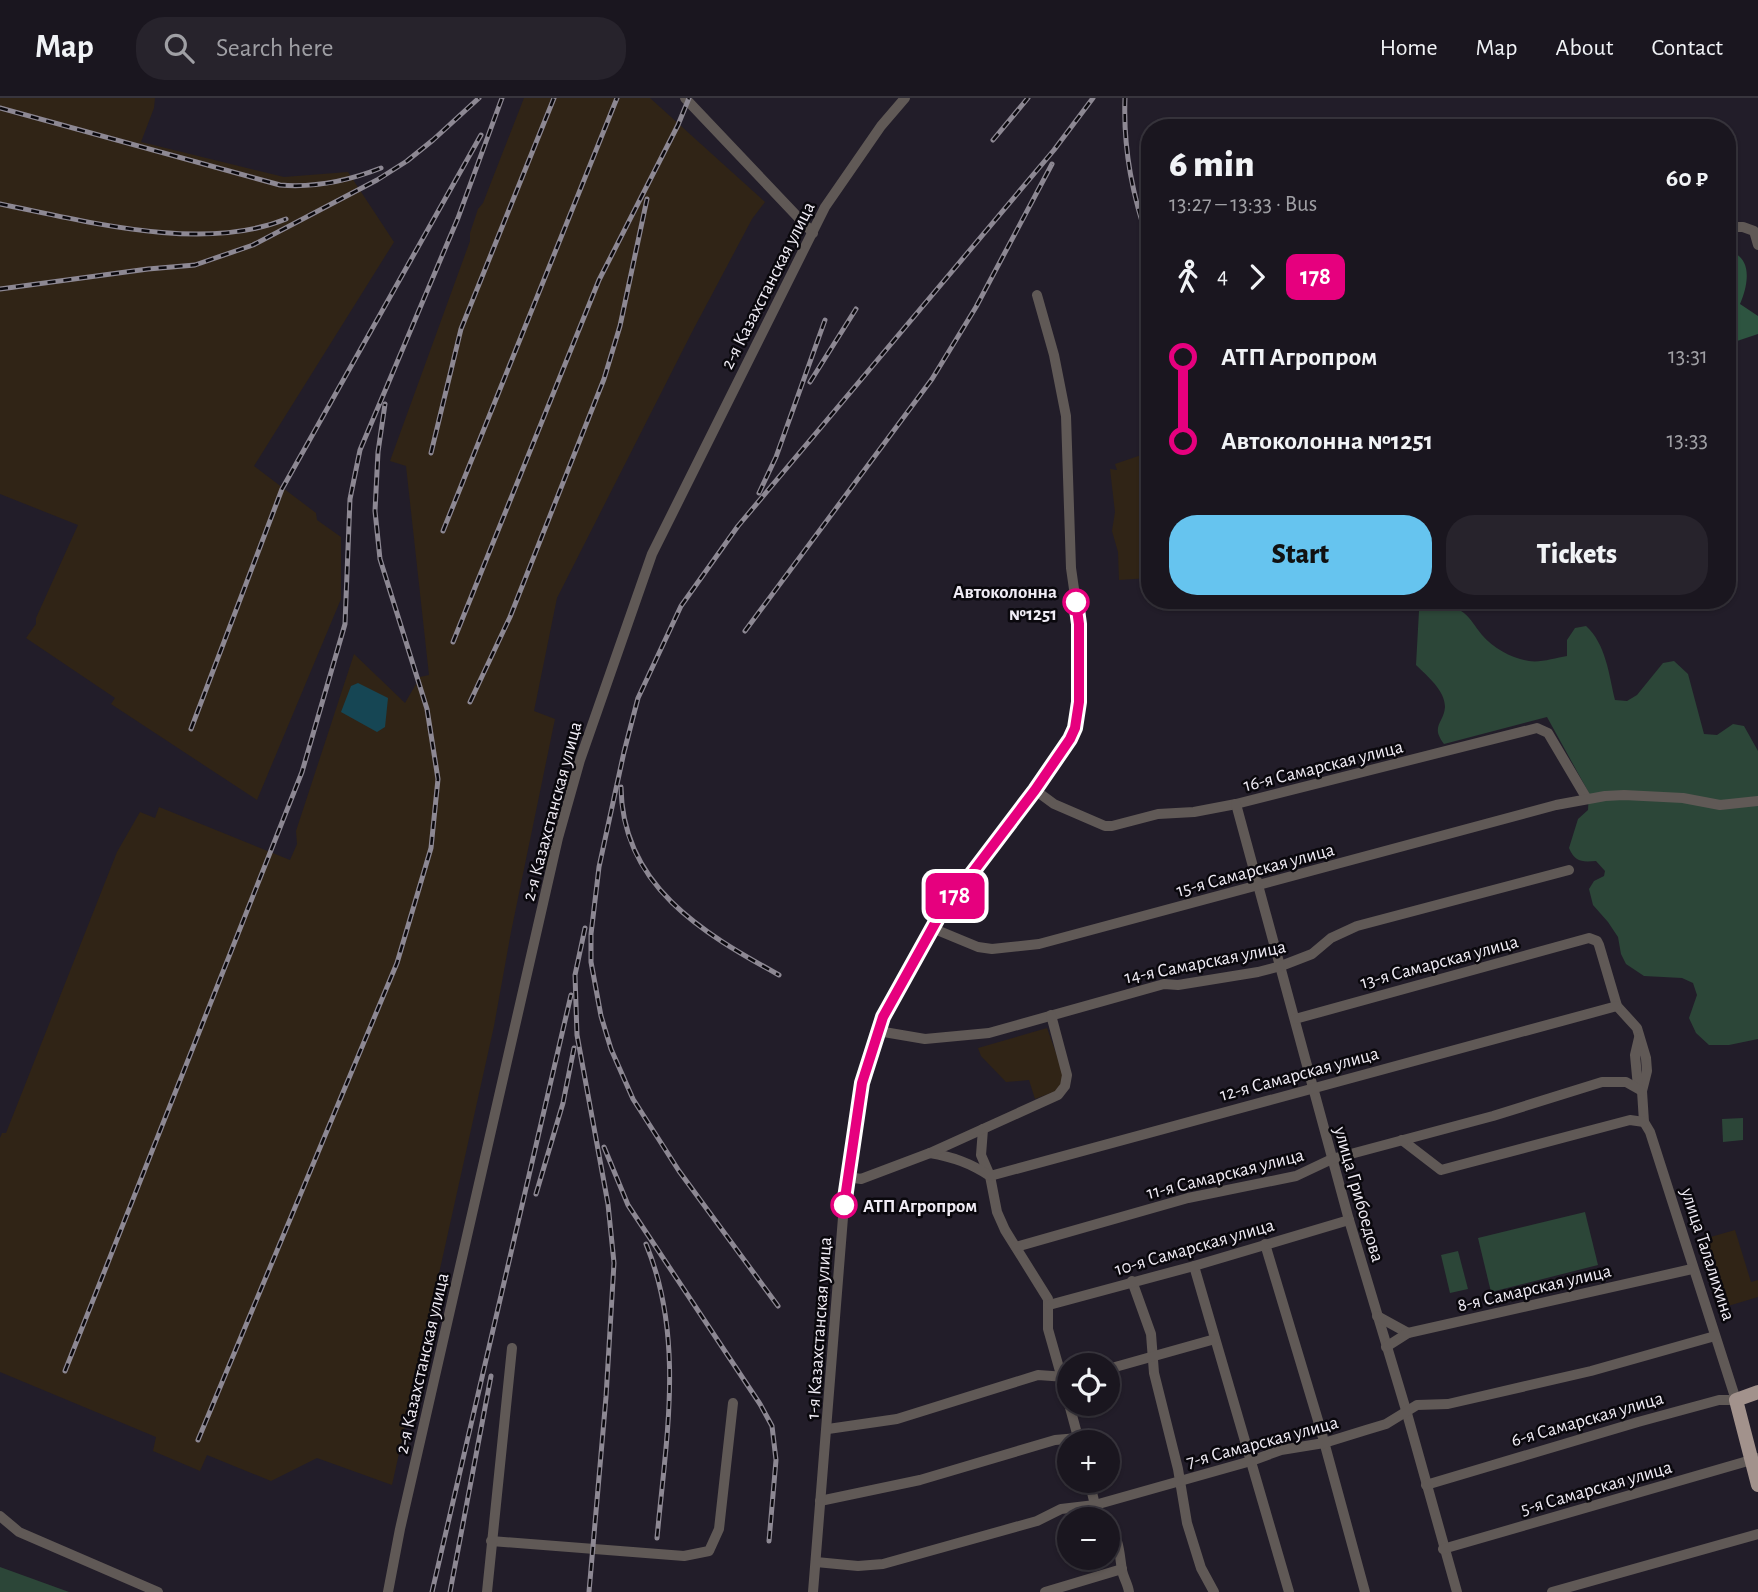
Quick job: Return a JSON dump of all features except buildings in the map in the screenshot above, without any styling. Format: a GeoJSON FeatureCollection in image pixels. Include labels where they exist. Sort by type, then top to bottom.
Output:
{"type":"FeatureCollection","features":[{"type":"Feature","properties":{"kind":"main road","name":"6-я Самарская улица"},"geometry":{"type":"LineString","coordinates":[[1736,1400],[1758,1391]]}},
{"type":"Feature","properties":{"kind":"main road","name":"улица Талалихина"},"geometry":{"type":"LineString","coordinates":[[1736,1400],[1754,1459],[1758,1485]]}},
{"type":"Feature","properties":{"kind":"street"},"geometry":{"type":"LineString","coordinates":[[685,98],[813,233]]}},
{"type":"Feature","properties":{"kind":"street","name":"2-я Казахстанская улица"},"geometry":{"type":"LineString","coordinates":[[388,1592],[400,1529],[558,838],[580,760],[652,554],[825,207],[881,126],[905,98]]}},
{"type":"Feature","properties":{"kind":"street"},"geometry":{"type":"LineString","coordinates":[[1736,227],[1754,231],[1758,245]]}},
{"type":"Feature","properties":{"kind":"street","name":"1-я Казахстанская улица"},"geometry":{"type":"LineString","coordinates":[[813,1592],[848,1177],[862,1083],[878,1031],[898,988],[932,928],[1035,790],[1075,728],[1079,702],[1079,624],[1071,568],[1066,416],[1054,355],[1037,295]]}},
{"type":"Feature","properties":{"kind":"street","name":"16-я Самарская улица"},"geometry":{"type":"LineString","coordinates":[[1035,790],[1054,804],[1104,826],[1112,826],[1158,814],[1236,804],[1537,728],[1548,733],[1587,799]]}},
{"type":"Feature","properties":{"kind":"street","name":"15-я Самарская улица"},"geometry":{"type":"LineString","coordinates":[[932,928],[978,947],[1039,944],[1556,805],[1624,795],[1683,798],[1720,805],[1758,801]]}},
{"type":"Feature","properties":{"kind":"street","name":"улица Грибоедова"},"geometry":{"type":"LineString","coordinates":[[1236,804],[1349,1220],[1457,1592]]}},
{"type":"Feature","properties":{"kind":"street","name":"14-я Самарская улица"},"geometry":{"type":"LineString","coordinates":[[878,1031],[925,1039],[989,1033],[1164,984],[1178,985],[1258,972],[1312,954],[1331,938],[1357,926],[1569,870]]}},
{"type":"Feature","properties":{"kind":"street","name":"улица Талалихина"},"geometry":{"type":"LineString","coordinates":[[1593,938],[1599,945],[1617,1006],[1633,1022],[1639,1035],[1647,1071],[1640,1089],[1644,1122],[1650,1132],[1736,1400]]}},
{"type":"Feature","properties":{"kind":"street","name":"13-я Самарская улица"},"geometry":{"type":"LineString","coordinates":[[1295,1018],[1593,938]]}},
{"type":"Feature","properties":{"kind":"street","name":"12-я Самарская улица"},"geometry":{"type":"LineString","coordinates":[[989,1176],[1617,1006]]}},
{"type":"Feature","properties":{"kind":"street"},"geometry":{"type":"LineString","coordinates":[[848,1177],[861,1179],[930,1153],[1058,1095],[1065,1086],[1067,1075],[1051,1015]]}},
{"type":"Feature","properties":{"kind":"street","name":"11-я Самарская улица"},"geometry":{"type":"LineString","coordinates":[[1016,1247],[1188,1198],[1296,1176],[1332,1159],[1493,1116],[1602,1083],[1616,1081],[1640,1089]]}},
{"type":"Feature","properties":{"kind":"street"},"geometry":{"type":"LineString","coordinates":[[1402,1140],[1441,1170],[1630,1120],[1644,1122]]}},
{"type":"Feature","properties":{"kind":"street"},"geometry":{"type":"LineString","coordinates":[[983,1129],[981,1155],[998,1212],[1005,1230],[1045,1292],[1049,1305],[1048,1329],[1057,1353]]}},
{"type":"Feature","properties":{"kind":"street"},"geometry":{"type":"LineString","coordinates":[[930,1153],[973,1165],[989,1176]]}},
{"type":"Feature","properties":{"kind":"street","name":"10-я Самарская улица"},"geometry":{"type":"LineString","coordinates":[[1049,1305],[1349,1220]]}},
{"type":"Feature","properties":{"kind":"street"},"geometry":{"type":"LineString","coordinates":[[1265,1244],[1365,1592]]}},
{"type":"Feature","properties":{"kind":"street"},"geometry":{"type":"LineString","coordinates":[[1194,1266],[1289,1592]]}},
{"type":"Feature","properties":{"kind":"street","name":"8-я Самарская улица"},"geometry":{"type":"LineString","coordinates":[[1386,1347],[1408,1334],[1692,1269]]}},
{"type":"Feature","properties":{"kind":"street"},"geometry":{"type":"LineString","coordinates":[[1132,1281],[1151,1334],[1154,1373],[1192,1539],[1200,1568],[1214,1592]]}},
{"type":"Feature","properties":{"kind":"street"},"geometry":{"type":"LineString","coordinates":[[1377,1316],[1408,1334]]}},
{"type":"Feature","properties":{"kind":"street","name":"7-я Самарская улица"},"geometry":{"type":"LineString","coordinates":[[816,1562],[858,1566],[883,1564],[1037,1521],[1061,1509],[1095,1505],[1251,1461],[1280,1450],[1324,1443],[1386,1424],[1417,1405],[1448,1404],[1591,1371],[1715,1336]]}},
{"type":"Feature","properties":{"kind":"street"},"geometry":{"type":"LineString","coordinates":[[1120,1366],[1215,1339]]}},
{"type":"Feature","properties":{"kind":"street"},"geometry":{"type":"LineString","coordinates":[[487,1592],[512,1348]]}},
{"type":"Feature","properties":{"kind":"street"},"geometry":{"type":"LineString","coordinates":[[828,1429],[897,1419],[1038,1375],[1057,1376]]}},
{"type":"Feature","properties":{"kind":"street","name":"6-я Самарская улица"},"geometry":{"type":"LineString","coordinates":[[1426,1485],[1638,1422],[1719,1400],[1736,1400]]}},
{"type":"Feature","properties":{"kind":"street"},"geometry":{"type":"LineString","coordinates":[[491,1541],[684,1556],[709,1551],[719,1529],[733,1403]]}},
{"type":"Feature","properties":{"kind":"street"},"geometry":{"type":"LineString","coordinates":[[820,1501],[920,1480],[1057,1440]]}},
{"type":"Feature","properties":{"kind":"street","name":"5-я Самарская улица"},"geometry":{"type":"LineString","coordinates":[[1443,1549],[1754,1459]]}},
{"type":"Feature","properties":{"kind":"street"},"geometry":{"type":"LineString","coordinates":[[1092,1493],[1095,1505]]}},
{"type":"Feature","properties":{"kind":"street"},"geometry":{"type":"LineString","coordinates":[[0,1516],[19,1532],[158,1592]]}},
{"type":"Feature","properties":{"kind":"street"},"geometry":{"type":"LineString","coordinates":[[1552,1592],[1758,1534]]}},
{"type":"Feature","properties":{"kind":"street"},"geometry":{"type":"LineString","coordinates":[[1120,1547],[1122,1569],[1129,1592]]}},
{"type":"Feature","properties":{"kind":"street"},"geometry":{"type":"LineString","coordinates":[[1045,1592],[1122,1569]]}},
{"type":"Feature","properties":{"kind":"shaded area"},"geometry":{"type":"Polygon","coordinates":[[[0,98],[155,98],[141,142],[284,177],[348,172],[394,242],[254,466],[316,513],[317,520],[341,537],[341,599],[257,800],[111,704],[115,698],[26,638],[36,624],[36,618],[78,525],[0,494],[0,98]]]}},
{"type":"Feature","properties":{"kind":"shaded area"},"geometry":{"type":"Polygon","coordinates":[[[524,98],[650,98],[765,202],[752,219],[692,332],[557,598],[534,711],[555,719],[494,1026],[392,1485],[317,1458],[271,1481],[207,1455],[200,1471],[153,1451],[156,1437],[0,1372],[0,1138],[2,1133],[6,1133],[117,852],[140,812],[155,818],[159,807],[290,860],[297,844],[296,831],[354,654],[405,703],[420,677],[429,675],[406,466],[390,461],[470,241],[478,209],[483,203],[524,98]]]}},
{"type":"Feature","properties":{"kind":"shaded area"},"geometry":{"type":"Polygon","coordinates":[[[1141,455],[1141,579],[1119,580],[1118,552],[1112,531],[1115,512],[1110,469],[1117,470],[1115,464],[1141,455]]]}},
{"type":"Feature","properties":{"kind":"shaded area"},"geometry":{"type":"Polygon","coordinates":[[[1047,1028],[1064,1075],[1062,1084],[1056,1091],[1035,1099],[1029,1080],[1006,1082],[981,1056],[978,1048],[1047,1028]]]}},
{"type":"Feature","properties":{"kind":"shaded area"},"geometry":{"type":"Polygon","coordinates":[[[1735,1230],[1751,1282],[1758,1280],[1758,1297],[1728,1306],[1707,1238],[1735,1230]]]}},
{"type":"Feature","properties":{"kind":"green space"},"geometry":{"type":"Polygon","coordinates":[[[1736,255],[1743,261],[1747,275],[1740,304],[1758,316],[1758,334],[1737,341],[1736,255]]]}},
{"type":"Feature","properties":{"kind":"green space"},"geometry":{"type":"Polygon","coordinates":[[[1457,609],[1497,648],[1516,658],[1529,661],[1567,656],[1567,640],[1575,628],[1586,626],[1593,633],[1602,651],[1615,700],[1627,701],[1637,695],[1663,663],[1674,661],[1688,674],[1704,734],[1717,735],[1733,724],[1744,726],[1758,751],[1758,1039],[1729,1045],[1709,1045],[1696,1033],[1689,1018],[1697,995],[1693,983],[1682,978],[1644,976],[1626,964],[1618,937],[1593,905],[1589,889],[1594,881],[1604,876],[1605,871],[1596,861],[1576,859],[1569,848],[1578,819],[1588,810],[1589,793],[1547,717],[1444,744],[1438,733],[1445,707],[1442,695],[1416,665],[1419,611],[1457,609]]]}},
{"type":"Feature","properties":{"kind":"green space"},"geometry":{"type":"Polygon","coordinates":[[[1743,1118],[1743,1140],[1723,1142],[1722,1119],[1743,1118]]]}},
{"type":"Feature","properties":{"kind":"green space"},"geometry":{"type":"Polygon","coordinates":[[[1585,1212],[1598,1265],[1491,1292],[1478,1238],[1585,1212]]]}},
{"type":"Feature","properties":{"kind":"green space"},"geometry":{"type":"Polygon","coordinates":[[[1458,1251],[1468,1289],[1450,1293],[1441,1255],[1458,1251]]]}},
{"type":"Feature","properties":{"kind":"green space"},"geometry":{"type":"Polygon","coordinates":[[[0,1567],[69,1592],[0,1592],[0,1567]]]}},
{"type":"Feature","properties":{"kind":"water"},"geometry":{"type":"Polygon","coordinates":[[[358,683],[388,698],[385,727],[377,732],[341,712],[351,686],[358,683]]]}},
{"type":"Feature","properties":{"kind":"railway"},"geometry":{"type":"LineString","coordinates":[[0,289],[195,265],[253,245],[377,180],[407,161],[479,98]]}},
{"type":"Feature","properties":{"kind":"railway"},"geometry":{"type":"LineString","coordinates":[[65,1371],[302,772],[345,624],[350,499],[360,450],[458,218],[502,98]]}},
{"type":"Feature","properties":{"kind":"railway"},"geometry":{"type":"LineString","coordinates":[[431,453],[461,329],[554,98]]}},
{"type":"Feature","properties":{"kind":"railway"},"geometry":{"type":"LineString","coordinates":[[443,531],[617,98]]}},
{"type":"Feature","properties":{"kind":"railway"},"geometry":{"type":"LineString","coordinates":[[453,642],[599,280],[678,125],[689,98]]}},
{"type":"Feature","properties":{"kind":"railway"},"geometry":{"type":"LineString","coordinates":[[993,140],[1028,98]]}},
{"type":"Feature","properties":{"kind":"railway"},"geometry":{"type":"LineString","coordinates":[[778,1306],[679,1171],[633,1099],[611,1049],[601,1016],[591,962],[591,934],[599,867],[638,698],[681,606],[738,526],[1054,150],[1093,98]]}},
{"type":"Feature","properties":{"kind":"railway"},"geometry":{"type":"LineString","coordinates":[[1125,98],[1130,174],[1141,217]]}},
{"type":"Feature","properties":{"kind":"railway"},"geometry":{"type":"LineString","coordinates":[[0,108],[280,185],[332,182],[381,168]]}},
{"type":"Feature","properties":{"kind":"railway"},"geometry":{"type":"LineString","coordinates":[[191,729],[282,489],[481,135]]}},
{"type":"Feature","properties":{"kind":"railway"},"geometry":{"type":"LineString","coordinates":[[745,631],[932,379],[976,307],[1052,164]]}},
{"type":"Feature","properties":{"kind":"railway"},"geometry":{"type":"LineString","coordinates":[[470,702],[510,617],[604,379],[620,326],[647,199]]}},
{"type":"Feature","properties":{"kind":"railway"},"geometry":{"type":"LineString","coordinates":[[0,204],[106,225],[181,234],[253,229],[286,219]]}},
{"type":"Feature","properties":{"kind":"railway"},"geometry":{"type":"LineString","coordinates":[[810,382],[856,309]]}},
{"type":"Feature","properties":{"kind":"railway"},"geometry":{"type":"LineString","coordinates":[[759,493],[776,457],[825,320]]}},
{"type":"Feature","properties":{"kind":"railway"},"geometry":{"type":"LineString","coordinates":[[198,1440],[397,963],[431,848],[438,779],[427,709],[380,559],[375,511],[378,452],[385,404]]}},
{"type":"Feature","properties":{"kind":"railway"},"geometry":{"type":"LineString","coordinates":[[621,787],[625,822],[635,852],[651,879],[696,923],[722,942],[779,975]]}},
{"type":"Feature","properties":{"kind":"railway"},"geometry":{"type":"LineString","coordinates":[[585,928],[575,975],[577,1035],[608,1204],[614,1263],[606,1397],[589,1592]]}},
{"type":"Feature","properties":{"kind":"railway"},"geometry":{"type":"LineString","coordinates":[[432,1592],[571,995]]}},
{"type":"Feature","properties":{"kind":"railway"},"geometry":{"type":"LineString","coordinates":[[536,1194],[563,1103],[574,1048]]}},
{"type":"Feature","properties":{"kind":"railway"},"geometry":{"type":"LineString","coordinates":[[604,1147],[628,1205],[772,1426],[776,1460],[769,1541]]}},
{"type":"Feature","properties":{"kind":"railway"},"geometry":{"type":"LineString","coordinates":[[646,1244],[658,1280],[669,1352],[668,1426],[657,1538]]}},
{"type":"Feature","properties":{"kind":"railway"},"geometry":{"type":"LineString","coordinates":[[450,1592],[491,1376]]}},
{"type":"Feature","properties":{"kind":"bus line","name":"178"},"geometry":{"type":"LineString","coordinates":[[844,1205],[862,1083],[883,1017],[938,918],[1035,790],[1075,728],[1079,702],[1079,624],[1076,602]]}},
{"type":"Feature","properties":{"kind":"place","name":"Автоколонна №1251"},"geometry":{"type":"Point","coordinates":[1076,602]}},
{"type":"Feature","properties":{"kind":"place","name":"АТП Агропром"},"geometry":{"type":"Point","coordinates":[844,1205]}}]}
